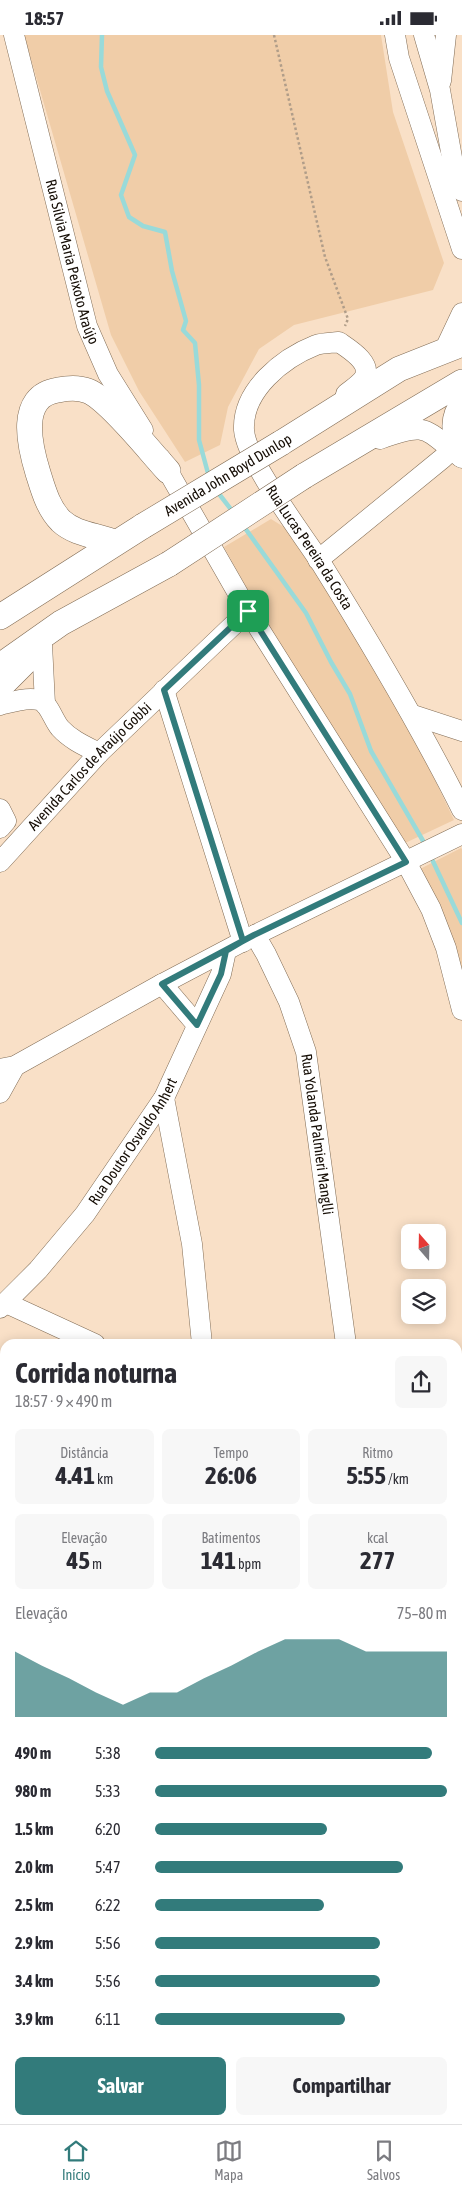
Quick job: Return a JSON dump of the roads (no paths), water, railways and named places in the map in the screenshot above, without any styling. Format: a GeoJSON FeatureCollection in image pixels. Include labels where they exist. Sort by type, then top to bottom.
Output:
{"type":"FeatureCollection","features":[{"type":"Feature","properties":{"kind":"main road","name":"Avenida John Boyd Dunlop"},"geometry":{"type":"LineString","coordinates":[[4,614],[143,525],[281,443],[399,369],[454,347]]}},
{"type":"Feature","properties":{"kind":"main road"},"geometry":{"type":"LineString","coordinates":[[0,666],[62,623],[169,564],[304,476],[462,381]]}},
{"type":"Feature","properties":{"kind":"main road"},"geometry":{"type":"LineString","coordinates":[[116,543],[73,529],[61,521],[52,509],[30,449],[29,425],[31,413],[37,402],[54,390],[75,388],[88,391],[104,402],[168,471]]}},
{"type":"Feature","properties":{"kind":"main road"},"geometry":{"type":"LineString","coordinates":[[0,687],[62,623]]}},
{"type":"Feature","properties":{"kind":"street","name":"Rua Silvia Maria Peixoto Araújo"},"geometry":{"type":"LineString","coordinates":[[14,35],[87,326],[108,374],[168,471],[248,611],[412,859],[446,948],[462,1010]]}},
{"type":"Feature","properties":{"kind":"street"},"geometry":{"type":"LineString","coordinates":[[396,35],[399,58],[462,249]]}},
{"type":"Feature","properties":{"kind":"street"},"geometry":{"type":"LineString","coordinates":[[440,90],[446,35]]}},
{"type":"Feature","properties":{"kind":"street"},"geometry":{"type":"LineString","coordinates":[[413,99],[426,37]]}},
{"type":"Feature","properties":{"kind":"street"},"geometry":{"type":"LineString","coordinates":[[426,37],[440,90],[454,169],[462,191]]}},
{"type":"Feature","properties":{"kind":"street"},"geometry":{"type":"LineString","coordinates":[[454,347],[462,313]]}},
{"type":"Feature","properties":{"kind":"street","name":"Rua Lucas Pereira da Costa"},"geometry":{"type":"LineString","coordinates":[[311,424],[363,379],[366,373],[363,363],[357,355],[339,342],[318,345],[291,358],[271,373],[253,396],[245,418],[244,430],[250,454],[318,559],[413,715],[462,810]]}},
{"type":"Feature","properties":{"kind":"street"},"geometry":{"type":"LineString","coordinates":[[458,453],[452,427],[453,418],[462,401]]}},
{"type":"Feature","properties":{"kind":"street"},"geometry":{"type":"LineString","coordinates":[[343,453],[396,433],[422,428],[458,453]]}},
{"type":"Feature","properties":{"kind":"street"},"geometry":{"type":"LineString","coordinates":[[318,559],[458,453]]}},
{"type":"Feature","properties":{"kind":"street","name":"Avenida Carlos de Araújo Gobbi"},"geometry":{"type":"LineString","coordinates":[[0,862],[100,753],[248,611]]}},
{"type":"Feature","properties":{"kind":"street"},"geometry":{"type":"LineString","coordinates":[[42,644],[45,704]]}},
{"type":"Feature","properties":{"kind":"street","name":"Rua Yolanda Palmieri Manglli"},"geometry":{"type":"LineString","coordinates":[[164,690],[241,943],[266,954],[290,1001],[306,1052],[345,1339]]}},
{"type":"Feature","properties":{"kind":"street"},"geometry":{"type":"LineString","coordinates":[[0,705],[20,700],[39,700],[45,704],[59,727],[70,736],[100,753]]}},
{"type":"Feature","properties":{"kind":"street"},"geometry":{"type":"LineString","coordinates":[[413,715],[461,730],[434,755]]}},
{"type":"Feature","properties":{"kind":"street"},"geometry":{"type":"LineString","coordinates":[[0,809],[6,821],[0,828]]}},
{"type":"Feature","properties":{"kind":"street"},"geometry":{"type":"LineString","coordinates":[[0,1093],[8,1067],[241,943],[462,834]]}},
{"type":"Feature","properties":{"kind":"street","name":"Rua Doutor Osvaldo Anhert"},"geometry":{"type":"LineString","coordinates":[[3,1305],[54,1252],[86,1214],[164,1099],[221,974],[241,943]]}},
{"type":"Feature","properties":{"kind":"street"},"geometry":{"type":"LineString","coordinates":[[162,984],[197,1025]]}},
{"type":"Feature","properties":{"kind":"street"},"geometry":{"type":"LineString","coordinates":[[164,1099],[192,1244],[202,1339]]}},
{"type":"Feature","properties":{"kind":"street"},"geometry":{"type":"LineString","coordinates":[[3,1305],[82,1339]]}},
{"type":"Feature","properties":{"kind":"waterway"},"geometry":{"type":"LineString","coordinates":[[102,35],[101,67],[107,91],[135,155],[121,195],[129,217],[143,226],[165,232],[172,271],[186,321],[183,330],[195,343],[199,385],[199,440],[209,477]]}},
{"type":"Feature","properties":{"kind":"waterway"},"geometry":{"type":"LineString","coordinates":[[216,490],[233,512]]}},
{"type":"Feature","properties":{"kind":"waterway"},"geometry":{"type":"LineString","coordinates":[[242,524],[306,613],[350,694],[371,751],[426,846]]}},
{"type":"Feature","properties":{"kind":"waterway"},"geometry":{"type":"LineString","coordinates":[[430,855],[462,923]]}}]}
